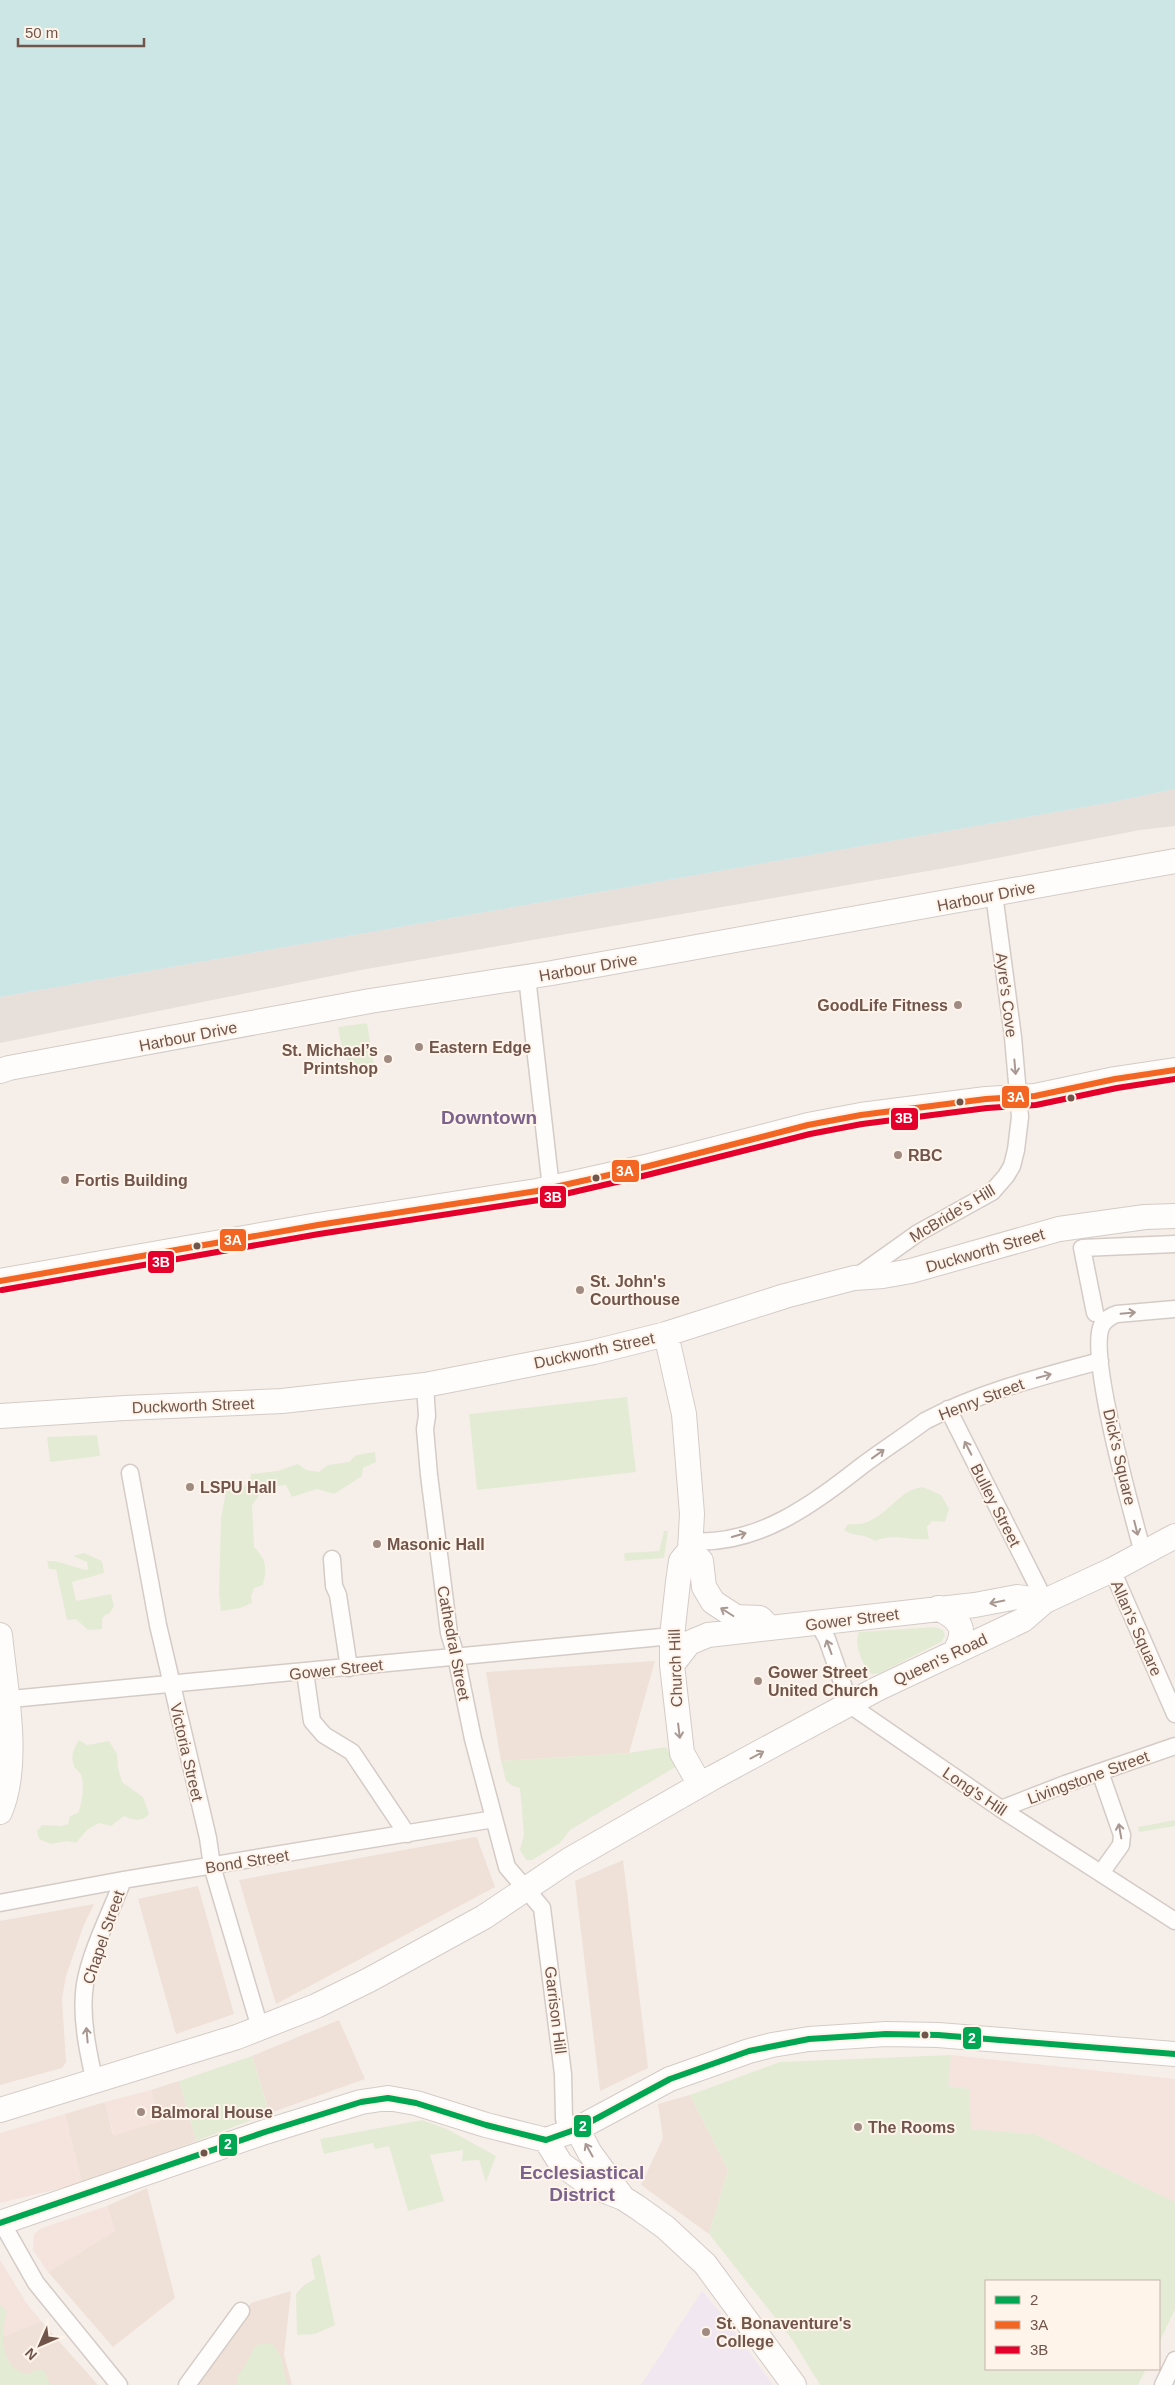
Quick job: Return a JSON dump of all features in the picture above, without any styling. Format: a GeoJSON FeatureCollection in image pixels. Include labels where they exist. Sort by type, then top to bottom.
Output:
{"type":"FeatureCollection","features":[{"type":"Feature","properties":{"kind":"main road","name":"Harbour Drive"},"geometry":{"type":"LineString","coordinates":[[0,1071],[370,1001],[528,977],[1175,861]]}},
{"type":"Feature","properties":{"kind":"main road"},"geometry":{"type":"LineString","coordinates":[[0,1281],[318,1224],[551,1188],[645,1167],[808,1125],[861,1115],[1018,1096],[1035,1096],[1115,1079],[1175,1070]]}},
{"type":"Feature","properties":{"kind":"main road","name":"Duckworth Street"},"geometry":{"type":"LineString","coordinates":[[0,1416],[282,1401],[425,1385],[594,1352],[666,1334],[785,1296],[854,1278],[911,1271],[1059,1229],[1144,1217],[1175,1216]]}},
{"type":"Feature","properties":{"kind":"main road","name":"Church Hill"},"geometry":{"type":"LineString","coordinates":[[666,1334],[684,1414],[691,1481],[691,1546],[701,1561],[704,1586],[713,1602],[736,1617],[760,1618],[770,1628]]}},
{"type":"Feature","properties":{"kind":"main road"},"geometry":{"type":"LineString","coordinates":[[1045,1600],[1112,1570],[1175,1536]]}},
{"type":"Feature","properties":{"kind":"main road","name":"Church Hill"},"geometry":{"type":"LineString","coordinates":[[691,1546],[681,1561],[672,1636],[672,1665],[682,1753],[700,1785]]}},
{"type":"Feature","properties":{"kind":"main road","name":"Gower Street"},"geometry":{"type":"LineString","coordinates":[[672,1665],[684,1647],[694,1639],[708,1635],[996,1603],[1017,1597],[1045,1600]]}},
{"type":"Feature","properties":{"kind":"main road","name":"Queen's Road"},"geometry":{"type":"LineString","coordinates":[[0,2110],[95,2083],[198,2050],[316,2006],[369,1980],[484,1917],[569,1860],[700,1785],[877,1689],[1024,1620],[1045,1600]]}},
{"type":"Feature","properties":{"kind":"main road"},"geometry":{"type":"LineString","coordinates":[[938,1608],[955,1618],[961,1627],[963,1635],[954,1653]]}},
{"type":"Feature","properties":{"kind":"main road"},"geometry":{"type":"LineString","coordinates":[[0,1635],[10,1761],[9,1782],[0,1812]]}},
{"type":"Feature","properties":{"kind":"main road"},"geometry":{"type":"LineString","coordinates":[[1,2223],[266,2132],[361,2102],[388,2098],[416,2103],[486,2125],[546,2140],[577,2129],[670,2079],[749,2051],[809,2039],[886,2034],[938,2035],[1175,2054]]}},
{"type":"Feature","properties":{"kind":"main road"},"geometry":{"type":"LineString","coordinates":[[577,2129],[590,2153],[623,2198]]}},
{"type":"Feature","properties":{"kind":"main road"},"geometry":{"type":"LineString","coordinates":[[546,2140],[561,2164],[590,2185],[623,2198],[665,2227],[705,2264],[794,2385]]}},
{"type":"Feature","properties":{"kind":"street","name":"Ayre's Cove"},"geometry":{"type":"LineString","coordinates":[[994,894],[1013,1037],[1018,1096]]}},
{"type":"Feature","properties":{"kind":"street"},"geometry":{"type":"LineString","coordinates":[[528,977],[551,1188]]}},
{"type":"Feature","properties":{"kind":"street","name":"McBride's Hill"},"geometry":{"type":"LineString","coordinates":[[854,1278],[918,1233],[981,1199],[1000,1184],[1009,1171],[1016,1150],[1020,1128],[1018,1096]]}},
{"type":"Feature","properties":{"kind":"street"},"geometry":{"type":"LineString","coordinates":[[1095,1313],[1082,1248],[1175,1244]]}},
{"type":"Feature","properties":{"kind":"street"},"geometry":{"type":"LineString","coordinates":[[1100,1361],[1100,1336],[1102,1326],[1108,1317],[1117,1314],[1175,1309]]}},
{"type":"Feature","properties":{"kind":"street","name":"Henry Street"},"geometry":{"type":"LineString","coordinates":[[691,1546],[772,1526],[800,1512],[925,1421],[948,1409],[1010,1386],[1100,1361]]}},
{"type":"Feature","properties":{"kind":"street","name":"Dick's Square"},"geometry":{"type":"LineString","coordinates":[[1100,1361],[1109,1416],[1143,1553]]}},
{"type":"Feature","properties":{"kind":"street","name":"Cathedral Street"},"geometry":{"type":"LineString","coordinates":[[425,1385],[427,1416],[425,1429],[431,1494],[449,1634],[456,1656],[473,1739],[507,1867],[528,1889]]}},
{"type":"Feature","properties":{"kind":"street","name":"Bulley Street"},"geometry":{"type":"LineString","coordinates":[[948,1409],[1045,1600]]}},
{"type":"Feature","properties":{"kind":"street","name":"Victoria Street"},"geometry":{"type":"LineString","coordinates":[[130,1473],[171,1684],[208,1838],[212,1866],[260,2028]]}},
{"type":"Feature","properties":{"kind":"street"},"geometry":{"type":"LineString","coordinates":[[332,1559],[334,1583],[338,1595],[349,1668]]}},
{"type":"Feature","properties":{"kind":"street","name":"Allan's Square"},"geometry":{"type":"LineString","coordinates":[[1112,1570],[1175,1714]]}},
{"type":"Feature","properties":{"kind":"street"},"geometry":{"type":"LineString","coordinates":[[818,1623],[827,1639],[850,1705]]}},
{"type":"Feature","properties":{"kind":"street","name":"Gower Street"},"geometry":{"type":"LineString","coordinates":[[4,1700],[672,1636]]}},
{"type":"Feature","properties":{"kind":"street"},"geometry":{"type":"LineString","coordinates":[[305,1672],[312,1721],[324,1735],[352,1752],[407,1834]]}},
{"type":"Feature","properties":{"kind":"street","name":"Long's Hill"},"geometry":{"type":"LineString","coordinates":[[850,1705],[1001,1809],[1175,1921]]}},
{"type":"Feature","properties":{"kind":"street","name":"Livingstone Street"},"geometry":{"type":"LineString","coordinates":[[1001,1809],[1175,1746]]}},
{"type":"Feature","properties":{"kind":"street"},"geometry":{"type":"LineString","coordinates":[[1100,1772],[1122,1836],[1121,1845],[1101,1873]]}},
{"type":"Feature","properties":{"kind":"street","name":"Bond Street"},"geometry":{"type":"LineString","coordinates":[[0,1903],[123,1880],[494,1819]]}},
{"type":"Feature","properties":{"kind":"street","name":"Chapel Street"},"geometry":{"type":"LineString","coordinates":[[95,2083],[88,2046],[85,1985],[89,1968],[123,1880]]}},
{"type":"Feature","properties":{"kind":"street","name":"Garrison Hill"},"geometry":{"type":"LineString","coordinates":[[528,1889],[542,1908],[563,2074],[564,2119],[577,2129]]}},
{"type":"Feature","properties":{"kind":"street"},"geometry":{"type":"LineString","coordinates":[[1,2223],[36,2283],[119,2385]]}},
{"type":"Feature","properties":{"kind":"street"},"geometry":{"type":"LineString","coordinates":[[186,2385],[241,2311]]}},
{"type":"Feature","properties":{"kind":"street"},"geometry":{"type":"LineString","coordinates":[[1163,2385],[1175,2360]]}},
{"type":"Feature","properties":{"kind":"shaded area"},"geometry":{"type":"Polygon","coordinates":[[[1175,789],[1175,826],[1140,830],[951,867],[361,970],[0,1043],[0,997],[1108,803],[1175,789]]]}},
{"type":"Feature","properties":{"kind":"shaded area"},"geometry":{"type":"Polygon","coordinates":[[[655,1661],[629,1753],[501,1761],[486,1672],[655,1661]]]}},
{"type":"Feature","properties":{"kind":"shaded area"},"geometry":{"type":"Polygon","coordinates":[[[475,1837],[495,1887],[276,2004],[239,1880],[475,1837]]]}},
{"type":"Feature","properties":{"kind":"shaded area"},"geometry":{"type":"Polygon","coordinates":[[[623,1860],[648,2068],[600,2091],[575,1881],[623,1860]]]}},
{"type":"Feature","properties":{"kind":"shaded area"},"geometry":{"type":"Polygon","coordinates":[[[198,1886],[234,2014],[176,2034],[138,1899],[198,1886]]]}},
{"type":"Feature","properties":{"kind":"shaded area"},"geometry":{"type":"Polygon","coordinates":[[[94,1904],[83,1927],[66,1976],[62,1999],[66,2062],[62,2068],[0,2085],[0,1921],[94,1904]]]}},
{"type":"Feature","properties":{"kind":"shaded area"},"geometry":{"type":"Polygon","coordinates":[[[339,2020],[365,2079],[267,2114],[264,2107],[267,2105],[252,2056],[339,2020]]]}},
{"type":"Feature","properties":{"kind":"shaded area"},"geometry":{"type":"Polygon","coordinates":[[[951,2055],[1175,2079],[1175,2202],[1035,2134],[970,2129],[969,2089],[948,2086],[951,2055]]]}},
{"type":"Feature","properties":{"kind":"shaded area"},"geometry":{"type":"Polygon","coordinates":[[[179,2081],[196,2141],[82,2183],[65,2114],[105,2102],[113,2135],[160,2121],[151,2090],[179,2081]]]}},
{"type":"Feature","properties":{"kind":"shaded area"},"geometry":{"type":"Polygon","coordinates":[[[151,2090],[160,2121],[114,2136],[105,2102],[151,2090]]]}},
{"type":"Feature","properties":{"kind":"shaded area"},"geometry":{"type":"Polygon","coordinates":[[[690,2095],[728,2170],[709,2234],[641,2185],[663,2138],[658,2104],[690,2095]]]}},
{"type":"Feature","properties":{"kind":"shaded area"},"geometry":{"type":"Polygon","coordinates":[[[65,2114],[82,2183],[0,2203],[0,2133],[65,2114]]]}},
{"type":"Feature","properties":{"kind":"shaded area"},"geometry":{"type":"Polygon","coordinates":[[[147,2188],[175,2298],[113,2347],[48,2272],[115,2231],[107,2206],[147,2188]]]}},
{"type":"Feature","properties":{"kind":"shaded area"},"geometry":{"type":"Polygon","coordinates":[[[107,2206],[115,2231],[48,2272],[33,2250],[34,2234],[42,2228],[107,2206]]]}},
{"type":"Feature","properties":{"kind":"shaded area"},"geometry":{"type":"Polygon","coordinates":[[[0,2260],[27,2304],[41,2321],[0,2338],[0,2260]]]}},
{"type":"Feature","properties":{"kind":"shaded area"},"geometry":{"type":"Polygon","coordinates":[[[291,2291],[284,2355],[292,2385],[192,2385],[251,2303],[291,2291]]]}},
{"type":"Feature","properties":{"kind":"shaded area","name":"St. Bonaventure's College"},"geometry":{"type":"Polygon","coordinates":[[[702,2291],[724,2317],[773,2385],[641,2385],[702,2291]]]}},
{"type":"Feature","properties":{"kind":"shaded area"},"geometry":{"type":"Polygon","coordinates":[[[41,2321],[98,2385],[0,2385],[0,2338],[41,2321]]]}},
{"type":"Feature","properties":{"kind":"green space"},"geometry":{"type":"Polygon","coordinates":[[[367,1023],[376,1076],[359,1071],[348,1060],[344,1053],[338,1027],[367,1023]]]}},
{"type":"Feature","properties":{"kind":"green space"},"geometry":{"type":"Polygon","coordinates":[[[627,1397],[636,1472],[477,1490],[469,1414],[627,1397]]]}},
{"type":"Feature","properties":{"kind":"green space"},"geometry":{"type":"Polygon","coordinates":[[[97,1435],[100,1456],[50,1462],[47,1437],[97,1435]]]}},
{"type":"Feature","properties":{"kind":"green space"},"geometry":{"type":"Polygon","coordinates":[[[375,1452],[376,1462],[363,1468],[362,1476],[334,1494],[317,1489],[292,1497],[286,1485],[265,1487],[252,1505],[254,1547],[264,1560],[265,1565],[263,1585],[254,1588],[251,1597],[252,1603],[240,1608],[221,1611],[219,1594],[221,1518],[225,1497],[224,1487],[249,1485],[251,1474],[277,1471],[298,1464],[306,1470],[319,1472],[328,1465],[349,1462],[356,1455],[375,1452]]]}},
{"type":"Feature","properties":{"kind":"green space"},"geometry":{"type":"Polygon","coordinates":[[[923,1487],[941,1495],[949,1509],[945,1522],[932,1521],[927,1527],[929,1539],[895,1537],[875,1541],[844,1530],[848,1524],[858,1524],[874,1519],[910,1491],[923,1487]]]}},
{"type":"Feature","properties":{"kind":"green space"},"geometry":{"type":"Polygon","coordinates":[[[664,1531],[668,1531],[664,1558],[625,1561],[624,1553],[659,1551],[664,1531]]]}},
{"type":"Feature","properties":{"kind":"green space"},"geometry":{"type":"Polygon","coordinates":[[[84,1553],[102,1561],[104,1573],[72,1582],[76,1601],[111,1594],[114,1606],[109,1614],[105,1615],[102,1619],[102,1629],[88,1630],[76,1619],[67,1620],[56,1569],[49,1569],[47,1561],[88,1570],[87,1562],[73,1556],[84,1553]]]}},
{"type":"Feature","properties":{"kind":"green space"},"geometry":{"type":"Polygon","coordinates":[[[935,1627],[943,1630],[945,1636],[941,1642],[880,1673],[872,1674],[862,1661],[857,1642],[859,1632],[935,1627]]]}},
{"type":"Feature","properties":{"kind":"green space"},"geometry":{"type":"Polygon","coordinates":[[[79,1740],[87,1745],[109,1741],[117,1754],[122,1782],[143,1797],[149,1814],[140,1820],[124,1816],[111,1826],[99,1823],[87,1830],[76,1843],[67,1841],[51,1844],[39,1839],[37,1831],[42,1825],[61,1826],[68,1824],[70,1816],[78,1813],[81,1805],[82,1779],[72,1759],[74,1749],[79,1740]]]}},
{"type":"Feature","properties":{"kind":"green space"},"geometry":{"type":"Polygon","coordinates":[[[666,1747],[677,1766],[570,1830],[560,1843],[532,1860],[526,1860],[520,1850],[524,1835],[520,1788],[506,1781],[501,1761],[629,1753],[666,1747]]]}},
{"type":"Feature","properties":{"kind":"green space"},"geometry":{"type":"Polygon","coordinates":[[[1175,1820],[1175,1826],[1139,1832],[1138,1827],[1175,1820]]]}},
{"type":"Feature","properties":{"kind":"green space"},"geometry":{"type":"Polygon","coordinates":[[[951,2055],[948,2086],[969,2089],[971,2129],[1035,2134],[1175,2202],[1175,2309],[1160,2341],[1160,2280],[985,2280],[985,2370],[1146,2370],[1138,2385],[820,2385],[792,2339],[709,2234],[728,2170],[690,2095],[780,2062],[951,2055]]]}},
{"type":"Feature","properties":{"kind":"green space"},"geometry":{"type":"Polygon","coordinates":[[[252,2056],[267,2106],[264,2107],[265,2109],[255,2113],[257,2118],[196,2141],[179,2081],[252,2056]]]}},
{"type":"Feature","properties":{"kind":"green space"},"geometry":{"type":"Polygon","coordinates":[[[422,2120],[447,2129],[496,2156],[486,2182],[479,2160],[462,2161],[463,2150],[430,2155],[444,2201],[408,2211],[389,2146],[375,2149],[373,2143],[324,2154],[320,2139],[422,2120]]]}},
{"type":"Feature","properties":{"kind":"green space"},"geometry":{"type":"Polygon","coordinates":[[[320,2254],[335,2325],[315,2334],[297,2335],[296,2294],[304,2285],[315,2279],[311,2259],[320,2254]]]}},
{"type":"Feature","properties":{"kind":"green space"},"geometry":{"type":"Polygon","coordinates":[[[0,2304],[7,2312],[3,2340],[8,2360],[15,2369],[27,2374],[40,2369],[45,2372],[50,2385],[0,2385],[0,2304]]]}},
{"type":"Feature","properties":{"kind":"green space"},"geometry":{"type":"Polygon","coordinates":[[[272,2343],[281,2357],[287,2385],[237,2385],[237,2376],[256,2345],[272,2343]]]}},
{"type":"Feature","properties":{"kind":"water"},"geometry":{"type":"Polygon","coordinates":[[[0,0],[1175,0],[1175,789],[1108,803],[0,997],[0,0]]]}},
{"type":"Feature","properties":{"kind":"transit line","name":"3A"},"geometry":{"type":"LineString","coordinates":[[0,1281],[318,1225],[537,1191],[645,1167],[808,1125],[861,1115],[986,1099],[1035,1096],[1115,1079],[1175,1070]]}},
{"type":"Feature","properties":{"kind":"transit line","name":"3B"},"geometry":{"type":"LineString","coordinates":[[2,1290],[319,1234],[539,1200],[810,1134],[862,1124],[987,1108],[1036,1105],[1117,1088],[1175,1079]]}},
{"type":"Feature","properties":{"kind":"transit line","name":"2"},"geometry":{"type":"LineString","coordinates":[[0,2223],[265,2132],[361,2102],[388,2098],[416,2103],[486,2125],[546,2140],[577,2129],[670,2079],[749,2051],[809,2039],[886,2034],[938,2035],[1175,2054]]}},
{"type":"Feature","properties":{"kind":"place","name":"GoodLife Fitness"},"geometry":{"type":"Point","coordinates":[958,1005]}},
{"type":"Feature","properties":{"kind":"place","name":"Eastern Edge"},"geometry":{"type":"Point","coordinates":[419,1047]}},
{"type":"Feature","properties":{"kind":"place","name":"St. Michael’s Printshop"},"geometry":{"type":"Point","coordinates":[388,1059]}},
{"type":"Feature","properties":{"kind":"place","name":"RBC"},"geometry":{"type":"Point","coordinates":[898,1155]}},
{"type":"Feature","properties":{"kind":"place","name":"Fortis Building"},"geometry":{"type":"Point","coordinates":[65,1180]}},
{"type":"Feature","properties":{"kind":"place","name":"St. John's Courthouse"},"geometry":{"type":"Point","coordinates":[580,1290]}},
{"type":"Feature","properties":{"kind":"place","name":"LSPU Hall"},"geometry":{"type":"Point","coordinates":[190,1487]}},
{"type":"Feature","properties":{"kind":"place","name":"Masonic Hall"},"geometry":{"type":"Point","coordinates":[377,1544]}},
{"type":"Feature","properties":{"kind":"place","name":"Gower Street United Church"},"geometry":{"type":"Point","coordinates":[758,1681]}},
{"type":"Feature","properties":{"kind":"place","name":"Balmoral House"},"geometry":{"type":"Point","coordinates":[141,2112]}},
{"type":"Feature","properties":{"kind":"place","name":"The Rooms"},"geometry":{"type":"Point","coordinates":[858,2127]}},
{"type":"Feature","properties":{"kind":"place","name":"St. Bonaventure's College"},"geometry":{"type":"Point","coordinates":[706,2332]}},
{"type":"Feature","properties":{"kind":"district","name":"Downtown"},"geometry":{"type":"Point","coordinates":[489,1117]}},
{"type":"Feature","properties":{"kind":"district","name":"Ecclesiastical District"},"geometry":{"type":"Point","coordinates":[582,2183]}}]}
